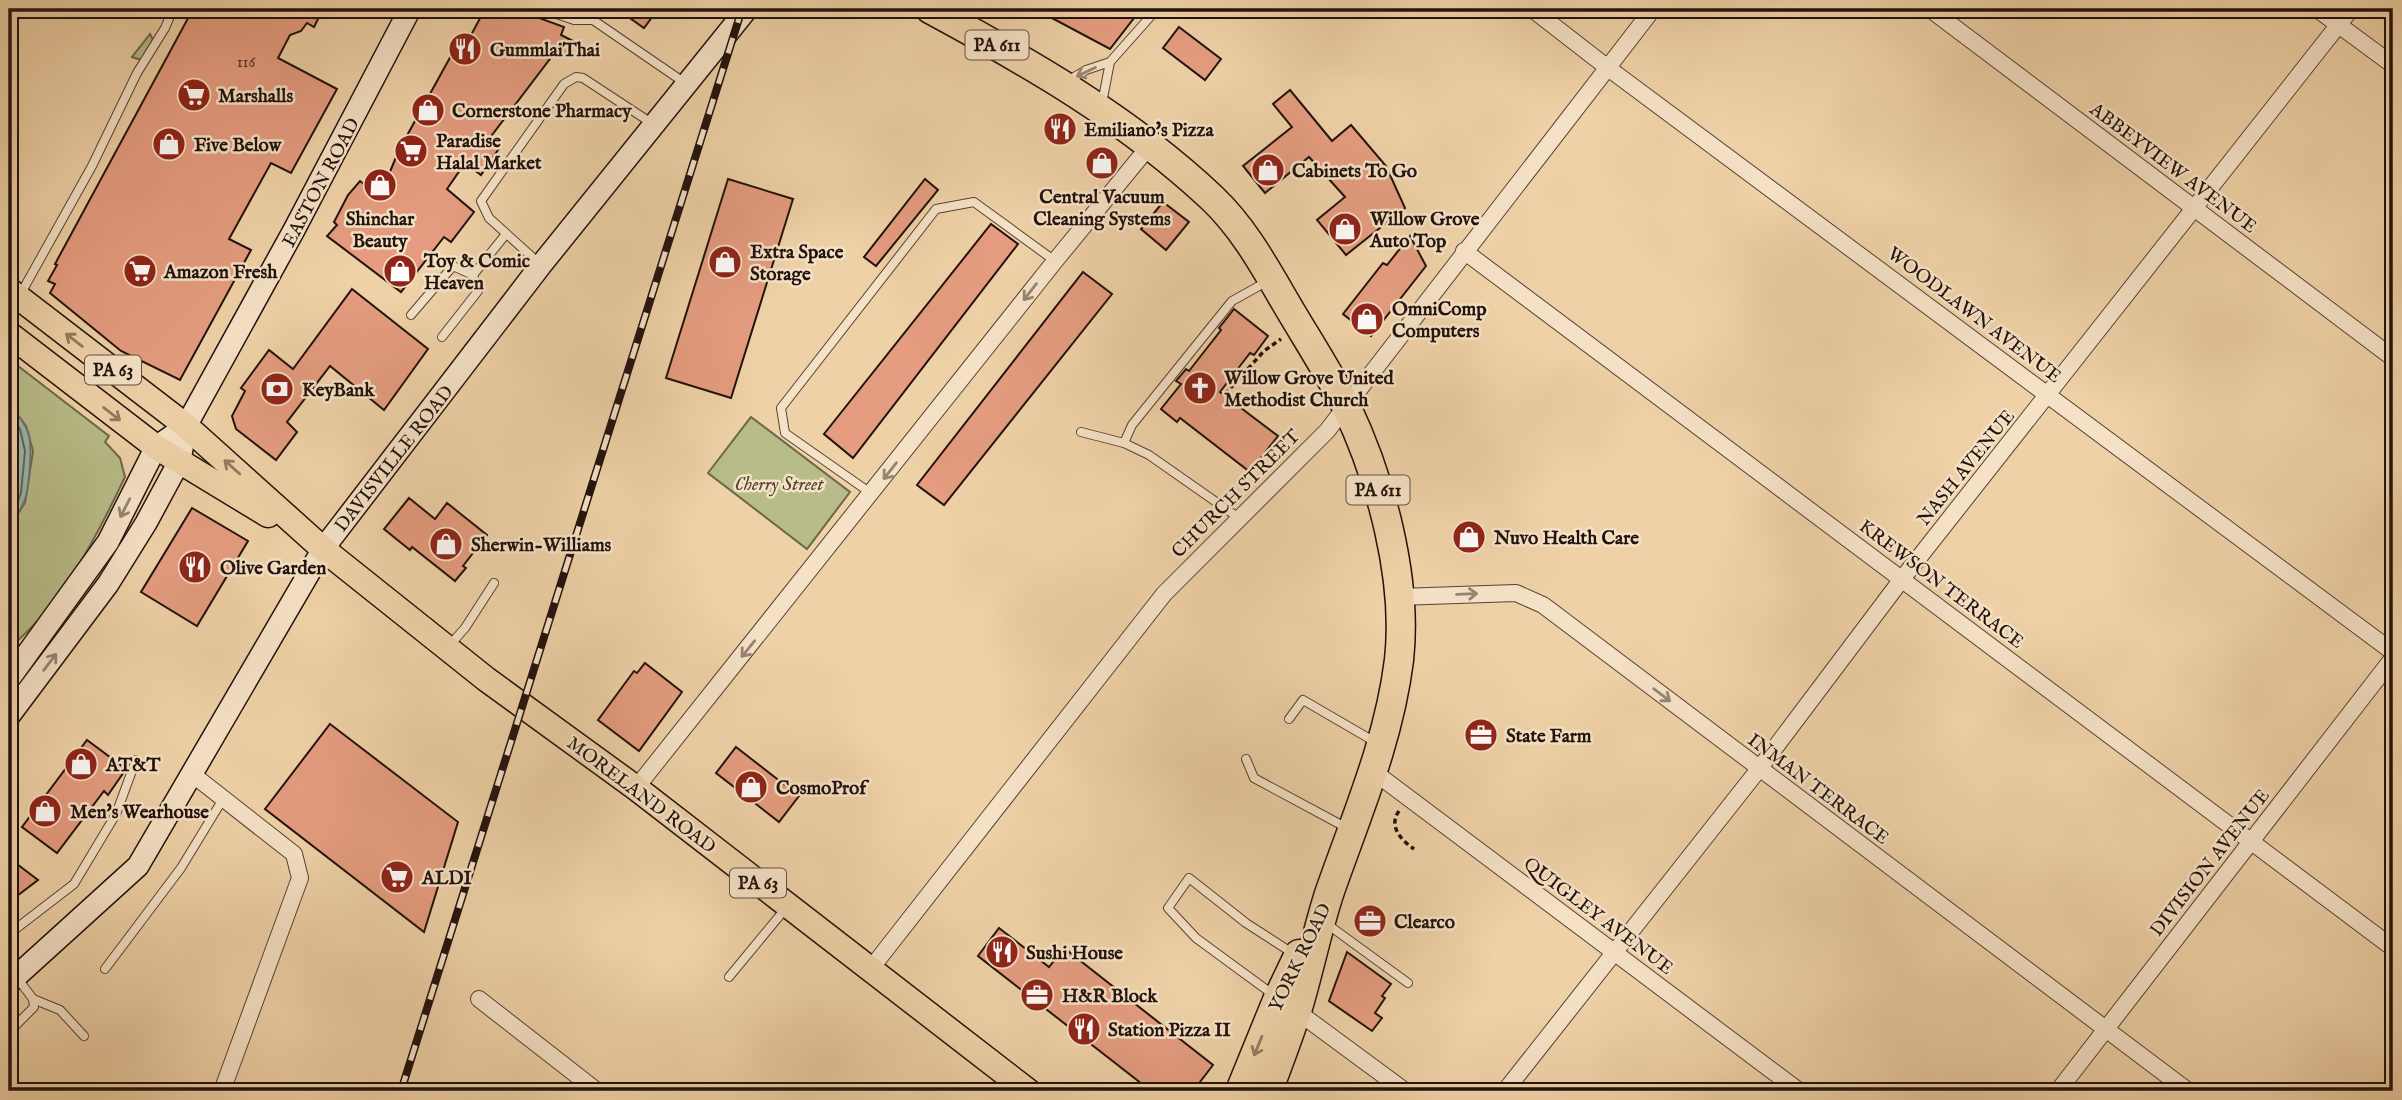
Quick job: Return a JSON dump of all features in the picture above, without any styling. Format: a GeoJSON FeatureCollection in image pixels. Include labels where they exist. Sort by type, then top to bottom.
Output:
{"type":"FeatureCollection","features":[{"type":"Feature","properties":{"kind":"highway","name":"PA 611"},"geometry":{"type":"LineString","coordinates":[[930,9],[1063,84],[1108,113],[1151,144],[1215,200],[1260,258],[1345,405],[1374,475],[1393,550],[1399,597],[1399,657],[1389,722],[1325,908]]}},
{"type":"Feature","properties":{"kind":"highway","name":"YORK ROAD"},"geometry":{"type":"LineString","coordinates":[[1268,1091],[1298,957],[1325,908]]}},
{"type":"Feature","properties":{"kind":"highway","name":"YORK ROAD"},"geometry":{"type":"LineString","coordinates":[[1240,1091],[1287,1004],[1325,908]]}},
{"type":"Feature","properties":{"kind":"main road","name":"PA 63"},"geometry":{"type":"LineString","coordinates":[[13,294],[186,426],[323,549]]}},
{"type":"Feature","properties":{"kind":"main road","name":"PA 63"},"geometry":{"type":"LineString","coordinates":[[9,334],[156,447],[323,549]]}},
{"type":"Feature","properties":{"kind":"main road","name":"MORELAND ROAD"},"geometry":{"type":"LineString","coordinates":[[323,549],[447,648],[636,789],[1028,1091]]}},
{"type":"Feature","properties":{"kind":"street","name":"EASTON ROAD"},"geometry":{"type":"LineString","coordinates":[[9,716],[108,584],[146,523],[180,460],[186,426],[314,193],[410,9]]}},
{"type":"Feature","properties":{"kind":"street","name":"DAVISVILLE ROAD"},"geometry":{"type":"LineString","coordinates":[[12,980],[138,866],[323,549],[541,265],[747,9]]}},
{"type":"Feature","properties":{"kind":"street","name":"WOODLAWN AVENUE"},"geometry":{"type":"LineString","coordinates":[[1532,9],[2393,652]]}},
{"type":"Feature","properties":{"kind":"street","name":"CHURCH STREET"},"geometry":{"type":"LineString","coordinates":[[869,971],[1164,594],[1327,431],[1653,9]]}},
{"type":"Feature","properties":{"kind":"street","name":"ABBEYVIEW AVENUE"},"geometry":{"type":"LineString","coordinates":[[1930,9],[2393,358]]}},
{"type":"Feature","properties":{"kind":"street"},"geometry":{"type":"LineString","coordinates":[[2317,9],[2393,65]]}},
{"type":"Feature","properties":{"kind":"street","name":"NASH AVENUE"},"geometry":{"type":"LineString","coordinates":[[1505,1091],[1759,769],[1902,579],[2351,9]]}},
{"type":"Feature","properties":{"kind":"street"},"geometry":{"type":"LineString","coordinates":[[636,789],[1151,144]]}},
{"type":"Feature","properties":{"kind":"street","name":"KREWSON TERRACE"},"geometry":{"type":"LineString","coordinates":[[1464,251],[2393,948]]}},
{"type":"Feature","properties":{"kind":"street","name":"EASTON ROAD"},"geometry":{"type":"LineString","coordinates":[[9,679],[108,542],[156,447],[186,426]]}},
{"type":"Feature","properties":{"kind":"street","name":"INMAN TERRACE"},"geometry":{"type":"LineString","coordinates":[[1399,597],[1516,593],[1544,605],[2188,1091]]}},
{"type":"Feature","properties":{"kind":"street","name":"DIVISION AVENUE"},"geometry":{"type":"LineString","coordinates":[[2058,1091],[2393,658]]}},
{"type":"Feature","properties":{"kind":"street","name":"QUIGLEY AVENUE"},"geometry":{"type":"LineString","coordinates":[[1378,759],[1613,953],[1799,1091]]}},
{"type":"Feature","properties":{"kind":"street"},"geometry":{"type":"LineString","coordinates":[[192,775],[293,854],[300,878],[222,1091]]}},
{"type":"Feature","properties":{"kind":"street"},"geometry":{"type":"LineString","coordinates":[[479,999],[597,1091]]}},
{"type":"Feature","properties":{"kind":"street"},"geometry":{"type":"LineString","coordinates":[[1287,1004],[1405,1091]]}},
{"type":"Feature","properties":{"kind":"lane"},"geometry":{"type":"LineString","coordinates":[[13,294],[92,166],[136,73],[165,28],[173,9]]}},
{"type":"Feature","properties":{"kind":"lane"},"geometry":{"type":"LineString","coordinates":[[541,9],[574,20],[593,20],[685,83]]}},
{"type":"Feature","properties":{"kind":"lane"},"geometry":{"type":"LineString","coordinates":[[1063,84],[1086,70],[1110,62],[1157,9]]}},
{"type":"Feature","properties":{"kind":"lane"},"geometry":{"type":"LineString","coordinates":[[1108,113],[1110,62]]}},
{"type":"Feature","properties":{"kind":"lane"},"geometry":{"type":"LineString","coordinates":[[541,265],[489,218],[481,201],[564,85],[570,80],[583,78],[653,124]]}},
{"type":"Feature","properties":{"kind":"lane"},"geometry":{"type":"LineString","coordinates":[[872,494],[785,433],[781,408],[936,209],[974,202],[1055,261]]}},
{"type":"Feature","properties":{"kind":"lane"},"geometry":{"type":"LineString","coordinates":[[473,275],[506,234]]}},
{"type":"Feature","properties":{"kind":"lane"},"geometry":{"type":"LineString","coordinates":[[411,315],[453,265],[473,275],[478,291],[442,337]]}},
{"type":"Feature","properties":{"kind":"lane"},"geometry":{"type":"LineString","coordinates":[[1124,443],[1132,425],[1232,301],[1272,279]]}},
{"type":"Feature","properties":{"kind":"lane"},"geometry":{"type":"LineString","coordinates":[[1081,432],[1124,443],[1149,455],[1239,519]]}},
{"type":"Feature","properties":{"kind":"lane"},"geometry":{"type":"LineString","coordinates":[[447,648],[465,628],[494,583]]}},
{"type":"Feature","properties":{"kind":"lane"},"geometry":{"type":"LineString","coordinates":[[1289,719],[1303,700],[1378,759]]}},
{"type":"Feature","properties":{"kind":"lane"},"geometry":{"type":"LineString","coordinates":[[1246,759],[1254,778],[1353,831]]}},
{"type":"Feature","properties":{"kind":"lane"},"geometry":{"type":"LineString","coordinates":[[9,934],[74,884],[116,814],[136,760]]}},
{"type":"Feature","properties":{"kind":"lane"},"geometry":{"type":"LineString","coordinates":[[105,969],[181,868],[223,799]]}},
{"type":"Feature","properties":{"kind":"lane"},"geometry":{"type":"LineString","coordinates":[[1287,1004],[1196,938],[1168,908],[1189,878],[1246,923],[1298,957]]}},
{"type":"Feature","properties":{"kind":"lane"},"geometry":{"type":"LineString","coordinates":[[729,976],[788,906]]}},
{"type":"Feature","properties":{"kind":"lane"},"geometry":{"type":"LineString","coordinates":[[1325,908],[1408,983]]}},
{"type":"Feature","properties":{"kind":"lane"},"geometry":{"type":"LineString","coordinates":[[12,980],[33,999],[60,1010],[84,1036]]}},
{"type":"Feature","properties":{"kind":"lane"},"geometry":{"type":"LineString","coordinates":[[9,1032],[34,1007],[33,999]]}},
{"type":"Feature","properties":{"kind":"path"},"geometry":{"type":"LineString","coordinates":[[1225,394],[1255,360],[1282,339]]}},
{"type":"Feature","properties":{"kind":"path"},"geometry":{"type":"LineString","coordinates":[[1400,809],[1396,815],[1396,829],[1400,838],[1414,849]]}},
{"type":"Feature","properties":{"kind":"green space"},"geometry":{"type":"Polygon","coordinates":[[[150,34],[153,40],[141,60],[132,57],[150,34]]]}},
{"type":"Feature","properties":{"kind":"green space"},"geometry":{"type":"Polygon","coordinates":[[[9,359],[109,436],[105,442],[120,458],[125,477],[76,569],[45,612],[9,648],[9,527],[25,503],[33,451],[26,426],[9,405],[9,359]]]}},
{"type":"Feature","properties":{"kind":"green space","name":"Cherry Street"},"geometry":{"type":"Polygon","coordinates":[[[751,417],[850,492],[807,549],[708,473],[751,417]]]}},
{"type":"Feature","properties":{"kind":"water"},"geometry":{"type":"Polygon","coordinates":[[[9,405],[28,432],[31,455],[25,498],[9,527],[9,405]]]}},
{"type":"Feature","properties":{"kind":"building"},"geometry":{"type":"Polygon","coordinates":[[[193,9],[323,9],[314,27],[307,23],[301,31],[290,35],[278,58],[337,89],[291,173],[271,163],[229,239],[251,250],[180,380],[121,351],[50,293],[55,284],[48,281],[193,9]]]}},
{"type":"Feature","properties":{"kind":"building"},"geometry":{"type":"Polygon","coordinates":[[[485,9],[515,9],[564,27],[561,35],[573,41],[566,55],[556,51],[489,139],[500,147],[481,175],[465,163],[447,189],[474,212],[451,242],[444,237],[401,292],[327,236],[337,225],[334,222],[348,195],[360,181],[368,187],[379,172],[387,179],[399,150],[463,34],[470,37],[485,9]]]}},
{"type":"Feature","properties":{"kind":"building"},"geometry":{"type":"Polygon","coordinates":[[[617,9],[658,9],[644,28],[617,9]]]}},
{"type":"Feature","properties":{"kind":"building"},"geometry":{"type":"Polygon","coordinates":[[[1035,9],[1141,9],[1110,49],[1035,9]]]}},
{"type":"Feature","properties":{"kind":"building"},"geometry":{"type":"Polygon","coordinates":[[[1179,27],[1221,59],[1205,80],[1163,48],[1179,27]]]}},
{"type":"Feature","properties":{"kind":"building"},"geometry":{"type":"Polygon","coordinates":[[[1290,90],[1332,141],[1351,125],[1386,166],[1405,208],[1346,255],[1317,220],[1345,197],[1309,157],[1265,193],[1243,166],[1292,127],[1273,104],[1290,90]]]}},
{"type":"Feature","properties":{"kind":"building"},"geometry":{"type":"Polygon","coordinates":[[[728,179],[793,199],[731,398],[666,378],[728,179]]]}},
{"type":"Feature","properties":{"kind":"building"},"geometry":{"type":"Polygon","coordinates":[[[925,179],[938,190],[876,266],[864,257],[925,179]]]}},
{"type":"Feature","properties":{"kind":"building"},"geometry":{"type":"Polygon","coordinates":[[[1163,202],[1189,222],[1166,250],[1141,229],[1163,202]]]}},
{"type":"Feature","properties":{"kind":"building"},"geometry":{"type":"Polygon","coordinates":[[[991,224],[1018,244],[853,458],[824,434],[991,224]]]}},
{"type":"Feature","properties":{"kind":"building"},"geometry":{"type":"Polygon","coordinates":[[[1410,236],[1426,266],[1371,336],[1343,314],[1383,263],[1387,265],[1410,236]]]}},
{"type":"Feature","properties":{"kind":"building"},"geometry":{"type":"Polygon","coordinates":[[[1083,272],[1112,294],[944,505],[917,485],[1083,272]]]}},
{"type":"Feature","properties":{"kind":"building"},"geometry":{"type":"Polygon","coordinates":[[[352,289],[428,349],[384,410],[330,366],[287,422],[297,432],[276,460],[236,429],[232,416],[245,391],[241,388],[269,350],[293,369],[352,289]]]}},
{"type":"Feature","properties":{"kind":"building","name":"Willow Grove United Methodist Church"},"geometry":{"type":"Polygon","coordinates":[[[1234,309],[1268,336],[1254,355],[1250,353],[1220,392],[1278,436],[1250,472],[1180,418],[1177,422],[1161,409],[1181,384],[1176,381],[1186,369],[1189,371],[1234,309]]]}},
{"type":"Feature","properties":{"kind":"building"},"geometry":{"type":"Polygon","coordinates":[[[409,498],[435,519],[447,503],[487,535],[455,581],[384,529],[409,498]]]}},
{"type":"Feature","properties":{"kind":"building","name":"Olive Garden"},"geometry":{"type":"Polygon","coordinates":[[[192,508],[248,541],[197,626],[141,592],[192,508]]]}},
{"type":"Feature","properties":{"kind":"building"},"geometry":{"type":"Polygon","coordinates":[[[645,663],[682,692],[639,751],[598,720],[634,671],[637,673],[645,663]]]}},
{"type":"Feature","properties":{"kind":"building","name":"ALDI"},"geometry":{"type":"Polygon","coordinates":[[[330,724],[458,822],[424,932],[265,809],[330,724]]]}},
{"type":"Feature","properties":{"kind":"building"},"geometry":{"type":"Polygon","coordinates":[[[87,740],[126,769],[108,795],[104,791],[57,853],[22,827],[87,740]]]}},
{"type":"Feature","properties":{"kind":"building"},"geometry":{"type":"Polygon","coordinates":[[[736,747],[799,796],[779,822],[716,773],[736,747]]]}},
{"type":"Feature","properties":{"kind":"building"},"geometry":{"type":"Polygon","coordinates":[[[9,858],[38,880],[9,902],[9,858]]]}},
{"type":"Feature","properties":{"kind":"building"},"geometry":{"type":"Polygon","coordinates":[[[999,928],[1049,967],[1064,948],[1213,1065],[1193,1091],[1151,1091],[978,956],[999,928]]]}},
{"type":"Feature","properties":{"kind":"building"},"geometry":{"type":"Polygon","coordinates":[[[1347,952],[1391,984],[1375,1013],[1382,1018],[1372,1031],[1329,1001],[1347,952]]]}},
{"type":"Feature","properties":{"kind":"railway"},"geometry":{"type":"LineString","coordinates":[[401,1091],[742,9]]}},
{"type":"Feature","properties":{"kind":"place","name":"GummlaiThai"},"geometry":{"type":"Point","coordinates":[465,49]}},
{"type":"Feature","properties":{"kind":"place","name":"Marshalls"},"geometry":{"type":"Point","coordinates":[194,95]}},
{"type":"Feature","properties":{"kind":"place","name":"Cornerstone Pharmacy"},"geometry":{"type":"Point","coordinates":[428,110]}},
{"type":"Feature","properties":{"kind":"place","name":"Emiliano's Pizza"},"geometry":{"type":"Point","coordinates":[1060,129]}},
{"type":"Feature","properties":{"kind":"place","name":"Five Below"},"geometry":{"type":"Point","coordinates":[169,144]}},
{"type":"Feature","properties":{"kind":"place","name":"Paradise Halal Market"},"geometry":{"type":"Point","coordinates":[411,151]}},
{"type":"Feature","properties":{"kind":"place","name":"Central Vacuum Cleaning Systems"},"geometry":{"type":"Point","coordinates":[1102,163]}},
{"type":"Feature","properties":{"kind":"place","name":"Cabinets To Go"},"geometry":{"type":"Point","coordinates":[1268,170]}},
{"type":"Feature","properties":{"kind":"place","name":"Shinchar Beauty"},"geometry":{"type":"Point","coordinates":[380,185]}},
{"type":"Feature","properties":{"kind":"place","name":"Willow Grove Auto Top"},"geometry":{"type":"Point","coordinates":[1345,229]}},
{"type":"Feature","properties":{"kind":"place","name":"Extra Space Storage"},"geometry":{"type":"Point","coordinates":[725,262]}},
{"type":"Feature","properties":{"kind":"place","name":"Amazon Fresh"},"geometry":{"type":"Point","coordinates":[140,271]}},
{"type":"Feature","properties":{"kind":"place","name":"Toy & Comic Heaven"},"geometry":{"type":"Point","coordinates":[400,271]}},
{"type":"Feature","properties":{"kind":"place","name":"OmniComp Computers"},"geometry":{"type":"Point","coordinates":[1367,319]}},
{"type":"Feature","properties":{"kind":"place","name":"Willow Grove United Methodist Church"},"geometry":{"type":"Point","coordinates":[1200,388]}},
{"type":"Feature","properties":{"kind":"place","name":"KeyBank"},"geometry":{"type":"Point","coordinates":[277,389]}},
{"type":"Feature","properties":{"kind":"place","name":"Nuvo Health Care"},"geometry":{"type":"Point","coordinates":[1469,537]}},
{"type":"Feature","properties":{"kind":"place","name":"Sherwin-Williams"},"geometry":{"type":"Point","coordinates":[446,544]}},
{"type":"Feature","properties":{"kind":"place","name":"Olive Garden"},"geometry":{"type":"Point","coordinates":[195,567]}},
{"type":"Feature","properties":{"kind":"place","name":"State Farm"},"geometry":{"type":"Point","coordinates":[1481,735]}},
{"type":"Feature","properties":{"kind":"place","name":"AT&T"},"geometry":{"type":"Point","coordinates":[81,764]}},
{"type":"Feature","properties":{"kind":"place","name":"CosmoProf"},"geometry":{"type":"Point","coordinates":[751,787]}},
{"type":"Feature","properties":{"kind":"place","name":"Men's Wearhouse"},"geometry":{"type":"Point","coordinates":[45,811]}},
{"type":"Feature","properties":{"kind":"place","name":"ALDI"},"geometry":{"type":"Point","coordinates":[397,877]}},
{"type":"Feature","properties":{"kind":"place","name":"Clearco"},"geometry":{"type":"Point","coordinates":[1370,921]}},
{"type":"Feature","properties":{"kind":"place","name":"Sushi House"},"geometry":{"type":"Point","coordinates":[1002,952]}},
{"type":"Feature","properties":{"kind":"place","name":"H&R Block"},"geometry":{"type":"Point","coordinates":[1037,995]}},
{"type":"Feature","properties":{"kind":"place","name":"Station Pizza II"},"geometry":{"type":"Point","coordinates":[1084,1029]}}]}
